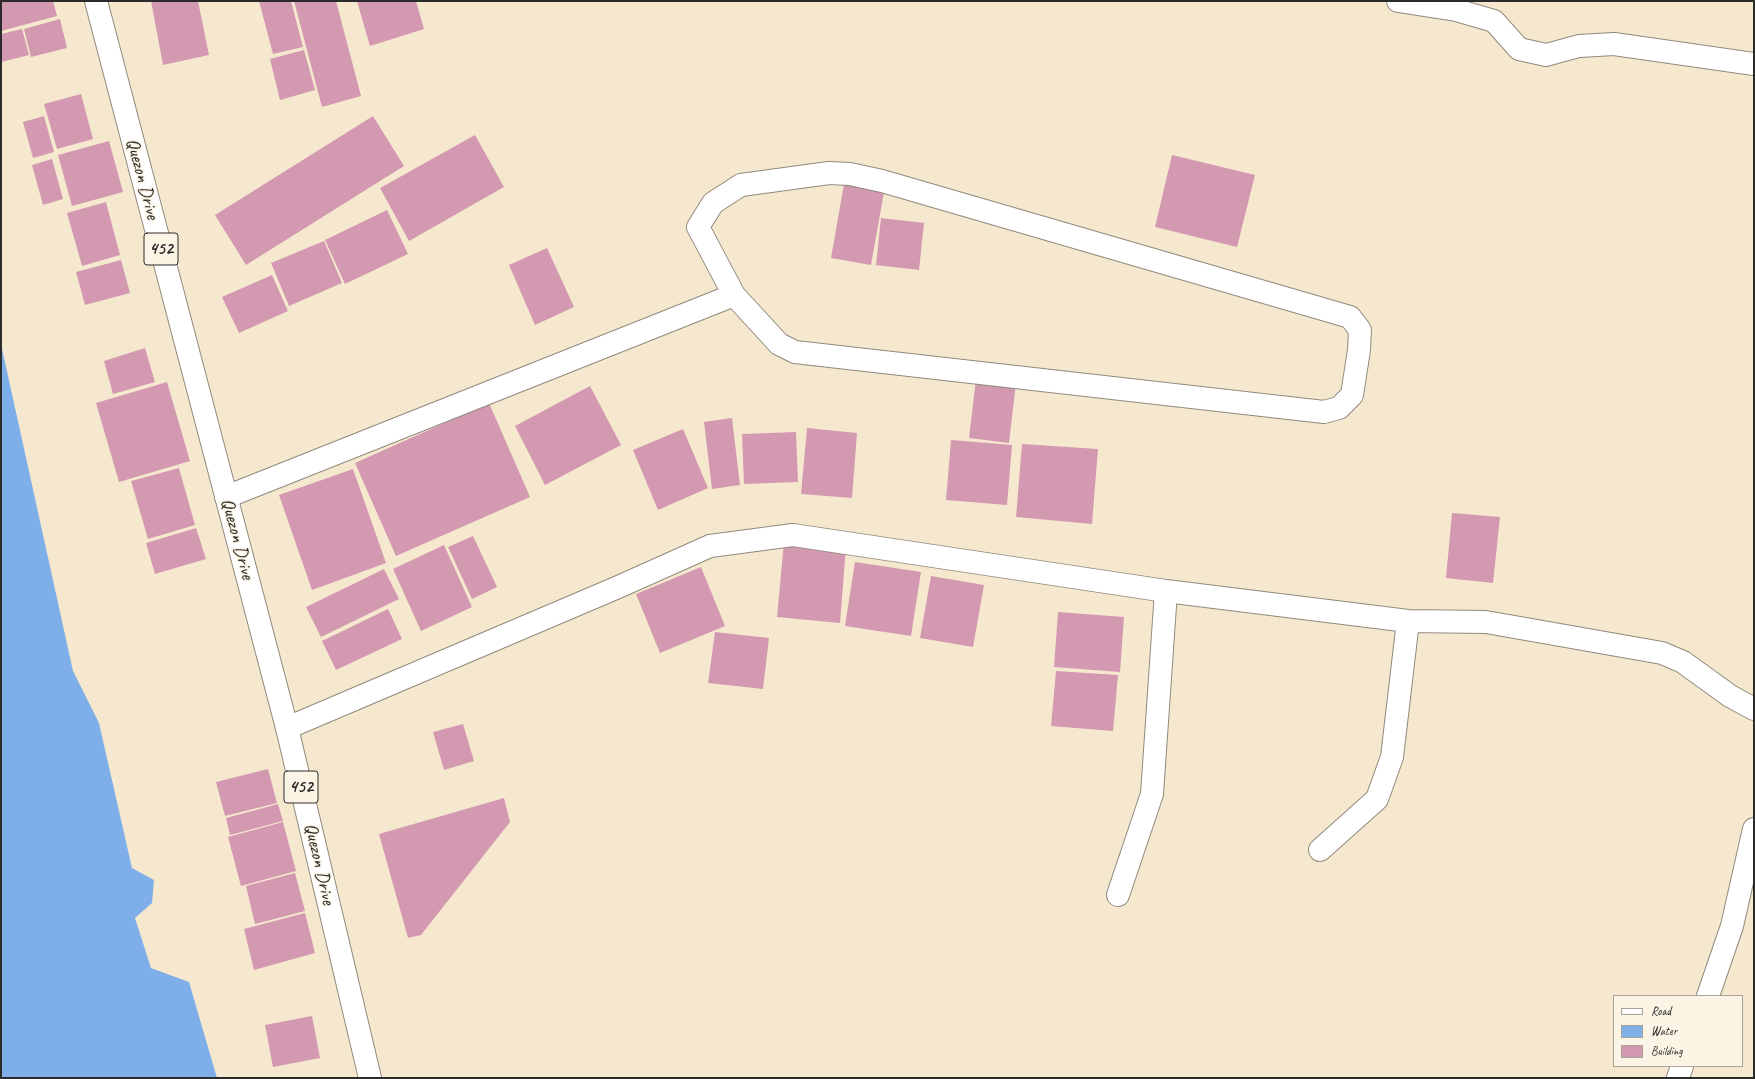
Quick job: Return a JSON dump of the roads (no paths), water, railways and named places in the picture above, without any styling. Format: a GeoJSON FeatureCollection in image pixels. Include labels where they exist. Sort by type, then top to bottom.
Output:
{"type":"FeatureCollection","features":[{"type":"Feature","properties":{"kind":"main road","name":"Quezon Drive"},"geometry":{"type":"LineString","coordinates":[[96,1],[287,728],[370,1078]]}},
{"type":"Feature","properties":{"kind":"main road"},"geometry":{"type":"LineString","coordinates":[[1398,1],[1456,10],[1494,21],[1519,48],[1546,56],[1579,46],[1614,44],[1754,64]]}},
{"type":"Feature","properties":{"kind":"main road"},"geometry":{"type":"LineString","coordinates":[[829,173],[850,174],[890,184],[1350,317],[1360,330],[1360,350],[1352,395],[1340,408],[1324,412],[796,352],[779,344],[734,295],[698,227],[713,203],[741,186],[829,173]]}},
{"type":"Feature","properties":{"kind":"main road"},"geometry":{"type":"LineString","coordinates":[[226,497],[734,295]]}},
{"type":"Feature","properties":{"kind":"main road"},"geometry":{"type":"LineString","coordinates":[[287,728],[616,588],[710,546],[793,535],[1166,591],[1408,621],[1486,622],[1662,653],[1684,662],[1730,696],[1754,709]]}},
{"type":"Feature","properties":{"kind":"main road"},"geometry":{"type":"LineString","coordinates":[[1118,895],[1152,794],[1166,591]]}},
{"type":"Feature","properties":{"kind":"main road"},"geometry":{"type":"LineString","coordinates":[[1320,850],[1377,799],[1392,757],[1408,621]]}},
{"type":"Feature","properties":{"kind":"main road"},"geometry":{"type":"LineString","coordinates":[[1708,995],[1732,926],[1754,829]]}},
{"type":"Feature","properties":{"kind":"main road"},"geometry":{"type":"LineString","coordinates":[[1678,1078],[1682,1067]]}},
{"type":"Feature","properties":{"kind":"water"},"geometry":{"type":"Polygon","coordinates":[[[1,344],[73,671],[99,723],[132,868],[154,880],[152,903],[135,918],[151,968],[189,982],[217,1078],[1,1078],[1,344]]]}}]}
